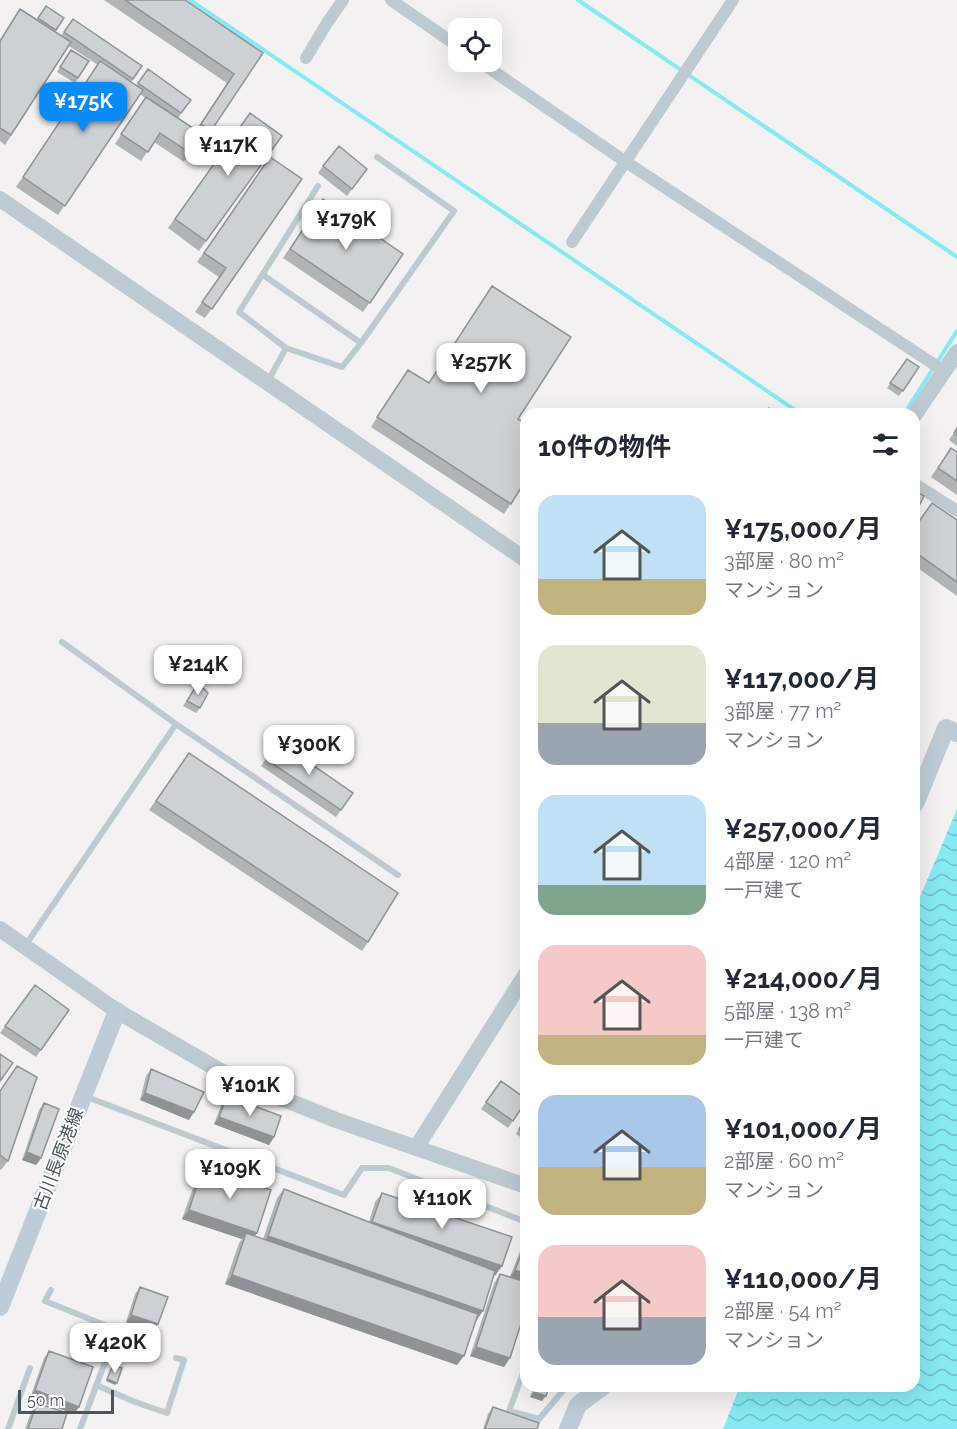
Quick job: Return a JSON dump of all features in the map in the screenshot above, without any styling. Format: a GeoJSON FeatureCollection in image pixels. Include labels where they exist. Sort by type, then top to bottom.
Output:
{"type":"FeatureCollection","features":[{"type":"Feature","properties":{"kind":"main road"},"geometry":{"type":"LineString","coordinates":[[920,792],[946,728],[957,734]]}},
{"type":"Feature","properties":{"kind":"main road","name":"古川長原港線"},"geometry":{"type":"LineString","coordinates":[[0,1307],[117,1011]]}},
{"type":"Feature","properties":{"kind":"main road"},"geometry":{"type":"LineString","coordinates":[[568,1429],[578,1406],[596,1392]]}},
{"type":"Feature","properties":{"kind":"street"},"geometry":{"type":"LineString","coordinates":[[306,58],[343,0]]}},
{"type":"Feature","properties":{"kind":"street"},"geometry":{"type":"LineString","coordinates":[[391,0],[448,39]]}},
{"type":"Feature","properties":{"kind":"street"},"geometry":{"type":"LineString","coordinates":[[572,242],[733,0]]}},
{"type":"Feature","properties":{"kind":"street"},"geometry":{"type":"LineString","coordinates":[[495,72],[626,162],[942,370]]}},
{"type":"Feature","properties":{"kind":"street"},"geometry":{"type":"LineString","coordinates":[[0,199],[520,556]]}},
{"type":"Feature","properties":{"kind":"street"},"geometry":{"type":"LineString","coordinates":[[919,408],[942,370],[957,352]]}},
{"type":"Feature","properties":{"kind":"street"},"geometry":{"type":"LineString","coordinates":[[920,487],[957,511]]}},
{"type":"Feature","properties":{"kind":"street"},"geometry":{"type":"LineString","coordinates":[[0,929],[117,1011],[236,1080],[336,1120],[520,1184]]}},
{"type":"Feature","properties":{"kind":"street"},"geometry":{"type":"LineString","coordinates":[[416,1148],[520,983]]}},
{"type":"Feature","properties":{"kind":"lane"},"geometry":{"type":"LineString","coordinates":[[318,186],[239,312],[286,348],[342,367],[454,211],[377,157]]}},
{"type":"Feature","properties":{"kind":"lane"},"geometry":{"type":"LineString","coordinates":[[263,275],[361,343]]}},
{"type":"Feature","properties":{"kind":"lane"},"geometry":{"type":"LineString","coordinates":[[267,382],[286,348]]}},
{"type":"Feature","properties":{"kind":"lane"},"geometry":{"type":"LineString","coordinates":[[63,642],[176,724],[398,875]]}},
{"type":"Feature","properties":{"kind":"lane"},"geometry":{"type":"LineString","coordinates":[[25,947],[176,724]]}},
{"type":"Feature","properties":{"kind":"lane"},"geometry":{"type":"LineString","coordinates":[[83,1096],[344,1195],[362,1167],[389,1168],[520,1220]]}},
{"type":"Feature","properties":{"kind":"lane"},"geometry":{"type":"LineString","coordinates":[[51,1290],[45,1301],[117,1330],[80,1429]]}},
{"type":"Feature","properties":{"kind":"lane"},"geometry":{"type":"LineString","coordinates":[[96,1385],[167,1413],[184,1360],[176,1358]]}},
{"type":"Feature","properties":{"kind":"lane"},"geometry":{"type":"LineString","coordinates":[[8,1429],[30,1368]]}},
{"type":"Feature","properties":{"kind":"lane"},"geometry":{"type":"LineString","coordinates":[[520,1381],[509,1411],[539,1419],[562,1392]]}},
{"type":"Feature","properties":{"kind":"water"},"geometry":{"type":"Polygon","coordinates":[[[957,809],[957,1429],[723,1429],[738,1392],[920,1392],[920,897],[957,809]]]}},
{"type":"Feature","properties":{"kind":"building"},"geometry":{"type":"Polygon","coordinates":[[[125,0],[185,0],[263,53],[211,131],[201,124],[234,74],[125,0]]]}},
{"type":"Feature","properties":{"kind":"building"},"geometry":{"type":"Polygon","coordinates":[[[46,6],[64,18],[56,30],[38,18],[46,6]]]}},
{"type":"Feature","properties":{"kind":"building"},"geometry":{"type":"Polygon","coordinates":[[[20,9],[71,42],[11,135],[0,128],[0,41],[20,9]]]}},
{"type":"Feature","properties":{"kind":"building"},"geometry":{"type":"Polygon","coordinates":[[[73,19],[142,66],[133,79],[64,32],[73,19]]]}},
{"type":"Feature","properties":{"kind":"building"},"geometry":{"type":"Polygon","coordinates":[[[71,50],[89,61],[78,78],[60,67],[71,50]]]}},
{"type":"Feature","properties":{"kind":"building"},"geometry":{"type":"Polygon","coordinates":[[[100,61],[143,90],[65,206],[23,177],[100,61]]]}},
{"type":"Feature","properties":{"kind":"building"},"geometry":{"type":"Polygon","coordinates":[[[148,69],[191,100],[181,113],[138,83],[148,69]]]}},
{"type":"Feature","properties":{"kind":"building"},"geometry":{"type":"Polygon","coordinates":[[[146,97],[202,134],[190,153],[160,133],[148,152],[121,134],[146,97]]]}},
{"type":"Feature","properties":{"kind":"building"},"geometry":{"type":"Polygon","coordinates":[[[250,113],[282,136],[206,241],[175,219],[250,113]]]}},
{"type":"Feature","properties":{"kind":"building"},"geometry":{"type":"Polygon","coordinates":[[[339,146],[367,169],[352,189],[323,166],[339,146]]]}},
{"type":"Feature","properties":{"kind":"building"},"geometry":{"type":"Polygon","coordinates":[[[270,157],[302,179],[212,309],[202,302],[226,268],[204,253],[270,157]]]}},
{"type":"Feature","properties":{"kind":"building"},"geometry":{"type":"Polygon","coordinates":[[[323,199],[403,254],[370,303],[290,249],[323,199]]]}},
{"type":"Feature","properties":{"kind":"building"},"geometry":{"type":"Polygon","coordinates":[[[492,286],[571,337],[525,408],[520,408],[518,419],[520,420],[520,490],[511,504],[377,417],[408,370],[429,383],[492,286]]]}},
{"type":"Feature","properties":{"kind":"building"},"geometry":{"type":"Polygon","coordinates":[[[907,359],[919,367],[903,391],[890,383],[907,359]]]}},
{"type":"Feature","properties":{"kind":"building"},"geometry":{"type":"Polygon","coordinates":[[[951,448],[957,452],[957,481],[938,468],[951,448]]]}},
{"type":"Feature","properties":{"kind":"building"},"geometry":{"type":"Polygon","coordinates":[[[932,503],[957,520],[957,582],[920,556],[920,520],[932,503]]]}},
{"type":"Feature","properties":{"kind":"building"},"geometry":{"type":"Polygon","coordinates":[[[198,683],[208,693],[200,708],[187,701],[198,683]]]}},
{"type":"Feature","properties":{"kind":"building"},"geometry":{"type":"Polygon","coordinates":[[[278,741],[353,793],[341,810],[266,759],[278,741]]]}},
{"type":"Feature","properties":{"kind":"building"},"geometry":{"type":"Polygon","coordinates":[[[189,753],[398,893],[368,942],[156,801],[189,753]]]}},
{"type":"Feature","properties":{"kind":"building"},"geometry":{"type":"Polygon","coordinates":[[[35,985],[69,1010],[41,1050],[5,1026],[35,985]]]}},
{"type":"Feature","properties":{"kind":"building"},"geometry":{"type":"Polygon","coordinates":[[[0,1054],[13,1063],[0,1081],[0,1054]]]}},
{"type":"Feature","properties":{"kind":"building"},"geometry":{"type":"Polygon","coordinates":[[[17,1066],[37,1077],[8,1161],[0,1155],[0,1091],[17,1066]]]}},
{"type":"Feature","properties":{"kind":"building"},"geometry":{"type":"Polygon","coordinates":[[[151,1069],[204,1092],[194,1112],[145,1093],[151,1069]]]}},
{"type":"Feature","properties":{"kind":"building"},"geometry":{"type":"Polygon","coordinates":[[[501,1081],[520,1095],[520,1110],[513,1121],[486,1102],[501,1081]]]}},
{"type":"Feature","properties":{"kind":"building"},"geometry":{"type":"Polygon","coordinates":[[[227,1096],[281,1116],[274,1137],[219,1117],[227,1096]]]}},
{"type":"Feature","properties":{"kind":"building"},"geometry":{"type":"Polygon","coordinates":[[[44,1103],[59,1109],[41,1158],[27,1152],[44,1103]]]}},
{"type":"Feature","properties":{"kind":"building"},"geometry":{"type":"Polygon","coordinates":[[[203,1167],[271,1190],[257,1233],[189,1210],[203,1167]]]}},
{"type":"Feature","properties":{"kind":"building"},"geometry":{"type":"Polygon","coordinates":[[[284,1189],[495,1271],[483,1311],[268,1236],[284,1189]]]}},
{"type":"Feature","properties":{"kind":"building"},"geometry":{"type":"Polygon","coordinates":[[[382,1193],[512,1237],[502,1266],[372,1222],[382,1193]]]}},
{"type":"Feature","properties":{"kind":"building"},"geometry":{"type":"Polygon","coordinates":[[[246,1233],[478,1314],[464,1356],[232,1275],[246,1233]]]}},
{"type":"Feature","properties":{"kind":"building"},"geometry":{"type":"Polygon","coordinates":[[[520,1257],[520,1272],[515,1270],[520,1257]]]}},
{"type":"Feature","properties":{"kind":"building"},"geometry":{"type":"Polygon","coordinates":[[[500,1274],[520,1280],[520,1327],[510,1358],[476,1347],[500,1274]]]}},
{"type":"Feature","properties":{"kind":"building"},"geometry":{"type":"Polygon","coordinates":[[[140,1287],[168,1297],[158,1324],[131,1315],[140,1287]]]}},
{"type":"Feature","properties":{"kind":"building"},"geometry":{"type":"Polygon","coordinates":[[[49,1351],[93,1367],[79,1407],[35,1390],[49,1351]]]}},
{"type":"Feature","properties":{"kind":"building"},"geometry":{"type":"Polygon","coordinates":[[[113,1365],[122,1368],[117,1383],[107,1379],[113,1365]]]}},
{"type":"Feature","properties":{"kind":"building"},"geometry":{"type":"Polygon","coordinates":[[[534,1392],[547,1392],[546,1396],[534,1392]]]}},
{"type":"Feature","properties":{"kind":"building"},"geometry":{"type":"Polygon","coordinates":[[[37,1403],[67,1413],[62,1429],[28,1429],[37,1403]]]}},
{"type":"Feature","properties":{"kind":"building"},"geometry":{"type":"Polygon","coordinates":[[[493,1407],[539,1423],[537,1429],[485,1429],[493,1407]]]}},
{"type":"Feature","properties":{"kind":"waterway"},"geometry":{"type":"LineString","coordinates":[[190,0],[792,408]]}},
{"type":"Feature","properties":{"kind":"waterway"},"geometry":{"type":"LineString","coordinates":[[578,0],[957,257]]}},
{"type":"Feature","properties":{"kind":"waterway"},"geometry":{"type":"LineString","coordinates":[[908,408],[957,331]]}}]}
